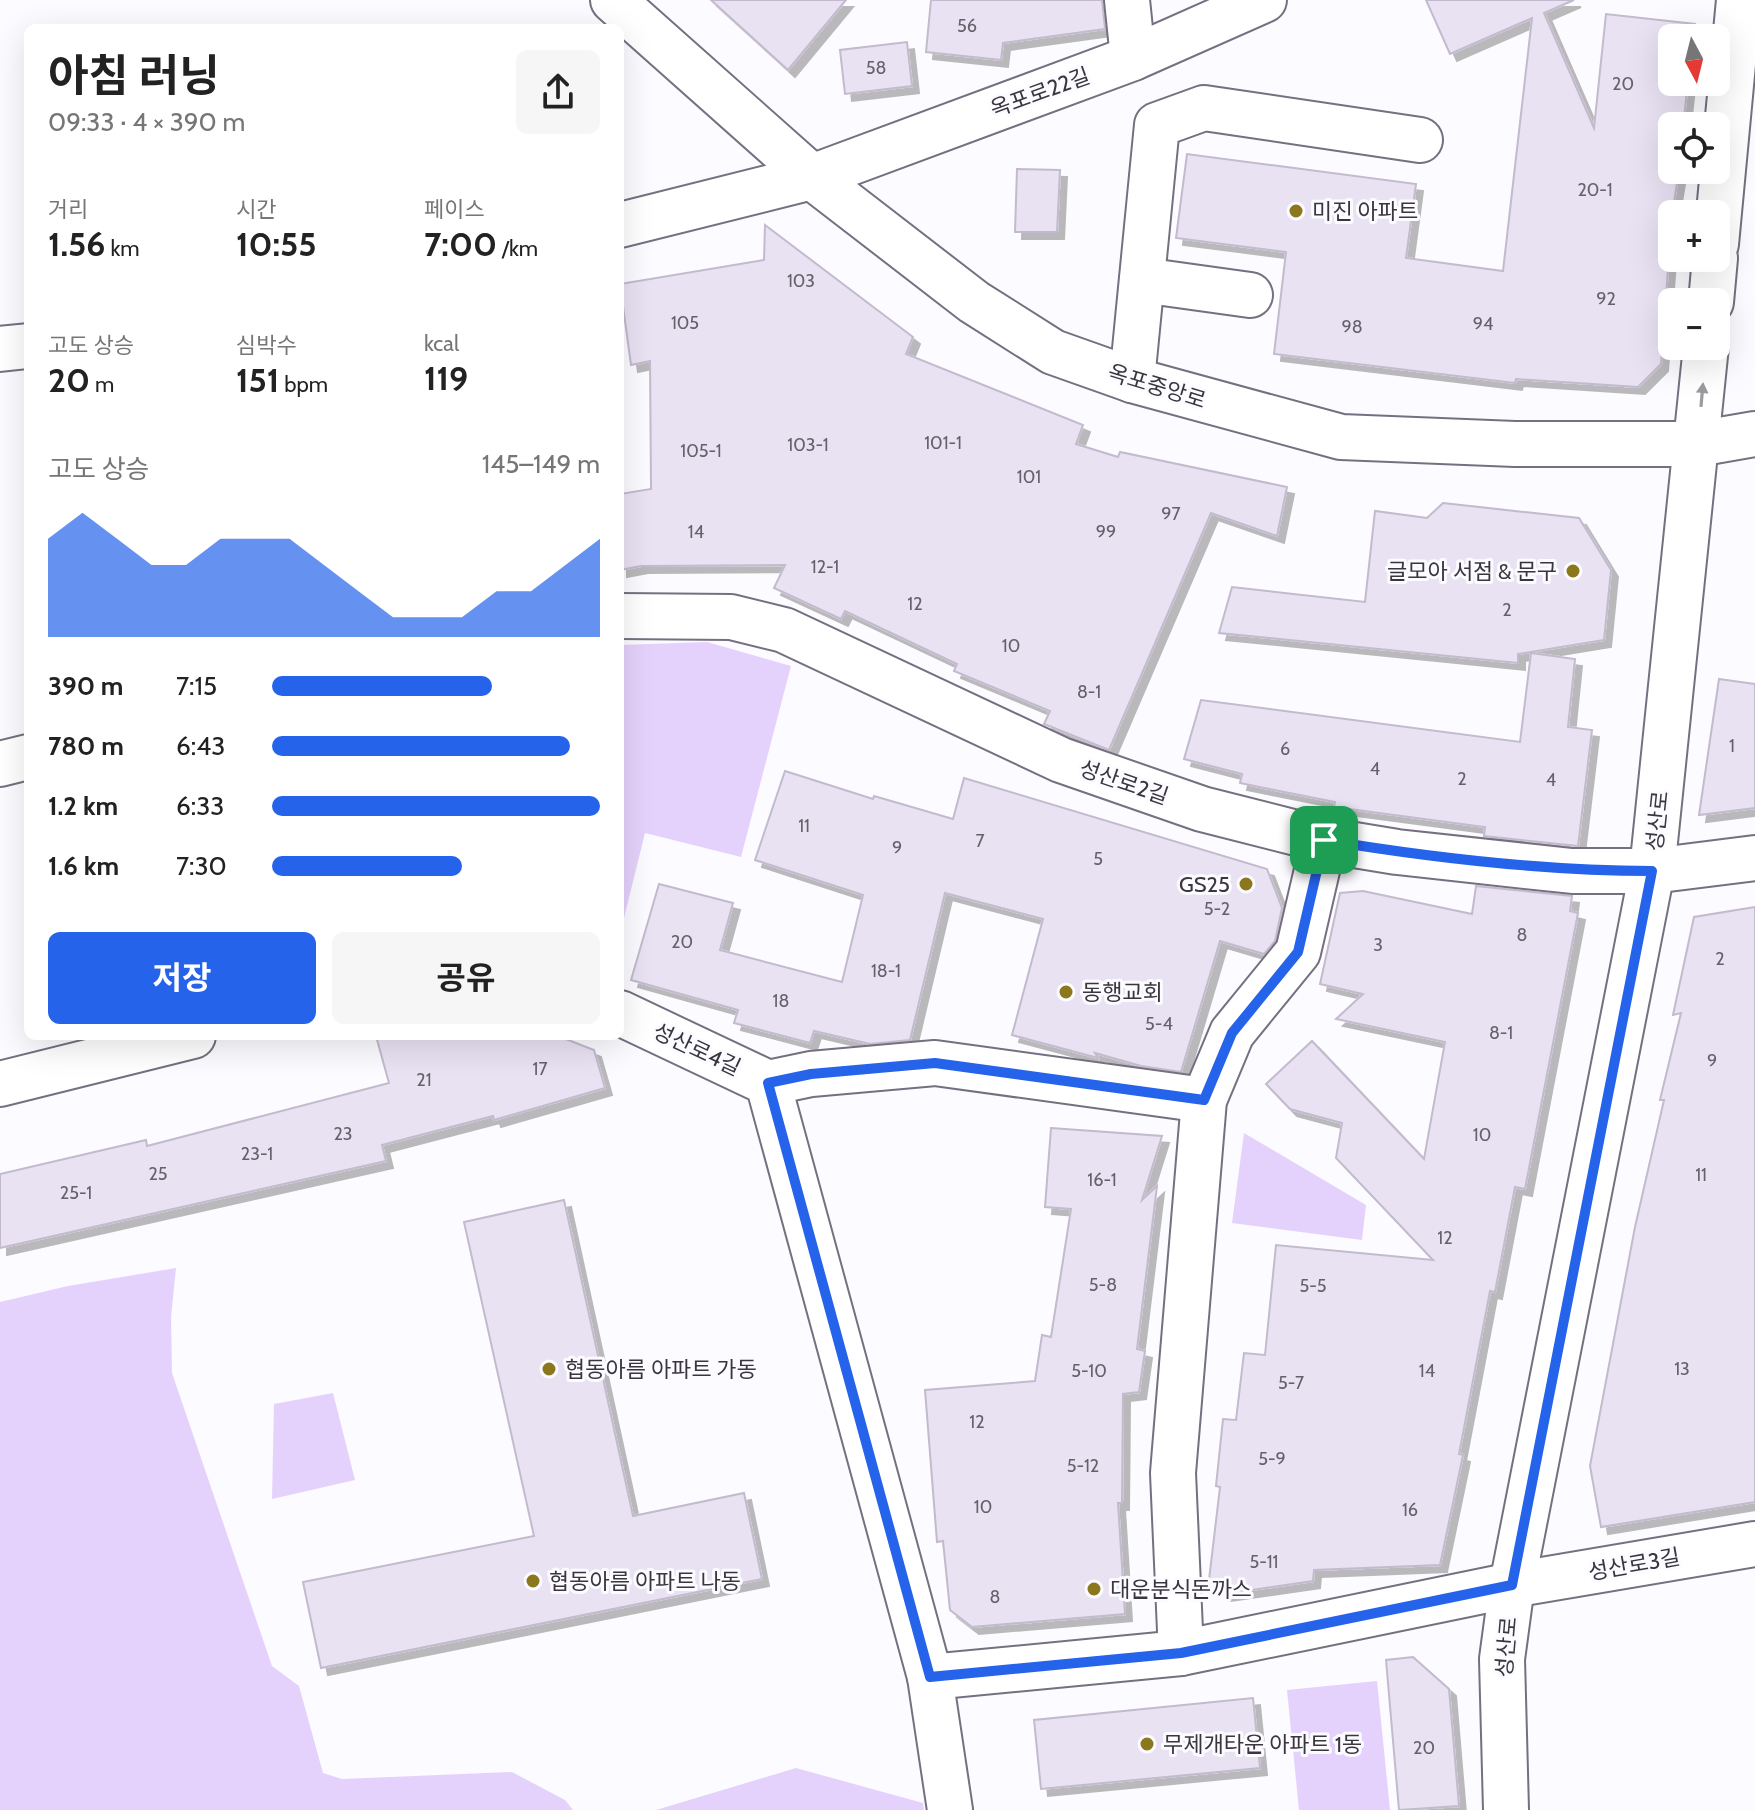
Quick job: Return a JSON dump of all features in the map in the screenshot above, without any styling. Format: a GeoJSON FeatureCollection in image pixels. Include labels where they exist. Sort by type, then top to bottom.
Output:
{"type":"FeatureCollection","features":[{"type":"Feature","properties":{"kind":"street","name":"옥포중앙로"},"geometry":{"type":"LineString","coordinates":[[613,0],[812,177],[974,302],[1053,352],[1132,380],[1341,437],[1515,444],[1697,444],[1755,434]]}},
{"type":"Feature","properties":{"kind":"street"},"geometry":{"type":"LineString","coordinates":[[1127,0],[1133,58]]}},
{"type":"Feature","properties":{"kind":"street","name":"옥포로22길"},"geometry":{"type":"LineString","coordinates":[[812,177],[1133,58],[1264,0]]}},
{"type":"Feature","properties":{"kind":"street"},"geometry":{"type":"LineString","coordinates":[[1721,200],[1744,1]]}},
{"type":"Feature","properties":{"kind":"street"},"geometry":{"type":"LineString","coordinates":[[1132,380],[1157,125],[1204,108],[1420,140]]}},
{"type":"Feature","properties":{"kind":"street"},"geometry":{"type":"LineString","coordinates":[[624,224],[812,177]]}},
{"type":"Feature","properties":{"kind":"street"},"geometry":{"type":"LineString","coordinates":[[1142,280],[1250,295]]}},
{"type":"Feature","properties":{"kind":"street"},"geometry":{"type":"LineString","coordinates":[[0,349],[24,346]]}},
{"type":"Feature","properties":{"kind":"street","name":"성산로"},"geometry":{"type":"LineString","coordinates":[[1506,1810],[1502,1659],[1512,1585],[1652,871],[1705,360]]}},
{"type":"Feature","properties":{"kind":"street","name":"성산로2길"},"geometry":{"type":"LineString","coordinates":[[624,616],[679,614],[731,617],[784,630],[1061,760],[1202,809],[1324,840],[1397,852],[1572,871],[1652,871],[1755,858]]}},
{"type":"Feature","properties":{"kind":"street"},"geometry":{"type":"LineString","coordinates":[[0,764],[24,758]]}},
{"type":"Feature","properties":{"kind":"street"},"geometry":{"type":"LineString","coordinates":[[1181,1653],[1173,1473],[1204,1100],[1232,1033],[1298,952],[1324,840]]}},
{"type":"Feature","properties":{"kind":"street","name":"성산로4길"},"geometry":{"type":"LineString","coordinates":[[624,1015],[768,1083],[930,1677],[950,1810]]}},
{"type":"Feature","properties":{"kind":"street"},"geometry":{"type":"LineString","coordinates":[[0,1084],[177,1040]]}},
{"type":"Feature","properties":{"kind":"street"},"geometry":{"type":"LineString","coordinates":[[768,1083],[811,1074],[935,1063],[1204,1100]]}},
{"type":"Feature","properties":{"kind":"street","name":"성산로3길"},"geometry":{"type":"LineString","coordinates":[[1512,1585],[1755,1544]]}},
{"type":"Feature","properties":{"kind":"street"},"geometry":{"type":"LineString","coordinates":[[930,1677],[1181,1653],[1512,1585]]}},
{"type":"Feature","properties":{"kind":"shaded area"},"geometry":{"type":"Polygon","coordinates":[[[707,642],[791,666],[741,857],[645,833],[624,918],[624,645],[707,642]]]}},
{"type":"Feature","properties":{"kind":"shaded area"},"geometry":{"type":"Polygon","coordinates":[[[1244,1133],[1366,1205],[1362,1240],[1232,1223],[1244,1133]]]}},
{"type":"Feature","properties":{"kind":"shaded area"},"geometry":{"type":"Polygon","coordinates":[[[176,1268],[171,1317],[172,1373],[272,1666],[299,1686],[323,1773],[342,1779],[512,1772],[565,1800],[573,1810],[0,1810],[0,1302],[68,1286],[176,1268]]]}},
{"type":"Feature","properties":{"kind":"shaded area"},"geometry":{"type":"Polygon","coordinates":[[[333,1393],[355,1480],[272,1499],[274,1404],[333,1393]]]}},
{"type":"Feature","properties":{"kind":"shaded area"},"geometry":{"type":"Polygon","coordinates":[[[1377,1681],[1390,1810],[1299,1810],[1287,1690],[1377,1681]]]}},
{"type":"Feature","properties":{"kind":"shaded area"},"geometry":{"type":"Polygon","coordinates":[[[796,1768],[923,1803],[924,1810],[656,1810],[796,1768]]]}},
{"type":"Feature","properties":{"kind":"building"},"geometry":{"type":"Polygon","coordinates":[[[711,0],[846,0],[788,70],[711,0]]]}},
{"type":"Feature","properties":{"kind":"building"},"geometry":{"type":"Polygon","coordinates":[[[931,0],[1102,0],[1105,29],[1003,43],[1001,60],[926,52],[931,0]]]}},
{"type":"Feature","properties":{"kind":"building"},"geometry":{"type":"Polygon","coordinates":[[[1426,0],[1574,0],[1544,13],[1594,128],[1606,14],[1695,24],[1658,24],[1658,96],[1686,96],[1685,112],[1658,112],[1658,184],[1677,184],[1674,200],[1658,200],[1658,272],[1668,272],[1667,288],[1658,288],[1658,360],[1661,360],[1661,364],[1638,387],[1516,379],[1515,383],[1274,354],[1286,252],[1176,238],[1187,154],[1416,184],[1406,258],[1503,271],[1532,18],[1450,54],[1426,0]]]}},
{"type":"Feature","properties":{"kind":"building"},"geometry":{"type":"Polygon","coordinates":[[[907,42],[912,86],[845,94],[840,50],[907,42]]]}},
{"type":"Feature","properties":{"kind":"building"},"geometry":{"type":"Polygon","coordinates":[[[1017,169],[1060,170],[1057,232],[1015,232],[1017,169]]]}},
{"type":"Feature","properties":{"kind":"building"},"geometry":{"type":"Polygon","coordinates":[[[765,225],[913,337],[906,354],[1083,425],[1076,444],[1118,457],[1120,452],[1287,487],[1277,536],[1211,513],[1109,750],[1044,724],[1050,711],[954,671],[957,664],[845,611],[841,619],[774,588],[785,565],[641,566],[624,569],[624,493],[651,489],[650,361],[631,365],[624,313],[624,283],[764,260],[765,225]]]}},
{"type":"Feature","properties":{"kind":"building"},"geometry":{"type":"Polygon","coordinates":[[[1443,503],[1579,518],[1611,570],[1604,640],[1518,654],[1518,663],[1219,633],[1232,587],[1365,602],[1375,511],[1427,518],[1443,503]]]}},
{"type":"Feature","properties":{"kind":"building"},"geometry":{"type":"Polygon","coordinates":[[[1531,653],[1575,659],[1568,727],[1592,730],[1578,846],[1484,836],[1485,827],[1334,807],[1335,802],[1240,783],[1242,774],[1184,759],[1201,700],[1520,742],[1531,653]]]}},
{"type":"Feature","properties":{"kind":"building"},"geometry":{"type":"Polygon","coordinates":[[[1719,679],[1755,684],[1755,808],[1699,815],[1719,679]]]}},
{"type":"Feature","properties":{"kind":"building"},"geometry":{"type":"Polygon","coordinates":[[[785,771],[873,799],[874,796],[953,819],[964,778],[1267,869],[1282,908],[1275,941],[1264,954],[1220,941],[1181,1072],[1141,1066],[1095,1053],[1098,1058],[1012,1035],[1043,919],[945,893],[910,1040],[870,1044],[814,1031],[810,1043],[734,1023],[738,1010],[631,980],[659,884],[733,903],[720,950],[842,982],[863,895],[755,860],[785,771]]]}},
{"type":"Feature","properties":{"kind":"building"},"geometry":{"type":"Polygon","coordinates":[[[1476,886],[1572,896],[1570,911],[1578,913],[1525,1189],[1515,1187],[1495,1292],[1490,1291],[1459,1454],[1463,1455],[1440,1565],[1314,1570],[1313,1581],[1224,1594],[1209,1580],[1220,1487],[1216,1486],[1223,1419],[1236,1420],[1244,1353],[1265,1355],[1276,1245],[1433,1260],[1336,1158],[1342,1123],[1290,1109],[1266,1084],[1312,1041],[1424,1159],[1445,1042],[1336,1019],[1363,994],[1320,984],[1340,893],[1363,891],[1472,914],[1476,886]]]}},
{"type":"Feature","properties":{"kind":"building"},"geometry":{"type":"Polygon","coordinates":[[[1755,907],[1755,1502],[1601,1527],[1590,1466],[1635,1227],[1664,1100],[1660,1100],[1681,1013],[1673,1015],[1694,917],[1755,907]]]}},
{"type":"Feature","properties":{"kind":"building"},"geometry":{"type":"Polygon","coordinates":[[[377,1040],[568,1040],[594,1050],[605,1088],[494,1120],[493,1116],[382,1145],[386,1161],[0,1248],[0,1174],[146,1140],[147,1146],[389,1083],[377,1040]]]}},
{"type":"Feature","properties":{"kind":"building"},"geometry":{"type":"Polygon","coordinates":[[[1051,1128],[1162,1136],[1142,1200],[1157,1186],[1137,1349],[1145,1351],[1139,1392],[1123,1394],[1122,1503],[1118,1503],[1125,1614],[972,1627],[950,1610],[943,1541],[937,1542],[925,1390],[1035,1381],[1042,1335],[1051,1337],[1071,1209],[1045,1207],[1051,1128]]]}},
{"type":"Feature","properties":{"kind":"building"},"geometry":{"type":"Polygon","coordinates":[[[564,1200],[633,1516],[744,1493],[762,1579],[321,1668],[303,1582],[534,1536],[464,1222],[564,1200]]]}},
{"type":"Feature","properties":{"kind":"building"},"geometry":{"type":"Polygon","coordinates":[[[1413,1657],[1449,1689],[1459,1806],[1399,1810],[1386,1660],[1413,1657]]]}},
{"type":"Feature","properties":{"kind":"building","name":"무제개타운 아파트 1동"},"geometry":{"type":"Polygon","coordinates":[[[1253,1698],[1260,1768],[1041,1789],[1034,1720],[1253,1698]]]}},
{"type":"Feature","properties":{"kind":"place","name":"미진 아파트"},"geometry":{"type":"Point","coordinates":[1296,211]}},
{"type":"Feature","properties":{"kind":"place","name":"글모아 서점 & 문구"},"geometry":{"type":"Point","coordinates":[1573,571]}},
{"type":"Feature","properties":{"kind":"place","name":"GS25"},"geometry":{"type":"Point","coordinates":[1246,884]}},
{"type":"Feature","properties":{"kind":"place","name":"동행교회"},"geometry":{"type":"Point","coordinates":[1066,992]}},
{"type":"Feature","properties":{"kind":"place","name":"협동아름 아파트 가동"},"geometry":{"type":"Point","coordinates":[549,1369]}},
{"type":"Feature","properties":{"kind":"place","name":"협동아름 아파트 나동"},"geometry":{"type":"Point","coordinates":[533,1581]}},
{"type":"Feature","properties":{"kind":"place","name":"대운분식돈까스"},"geometry":{"type":"Point","coordinates":[1094,1589]}},
{"type":"Feature","properties":{"kind":"place","name":"무제개타운 아파트 1동"},"geometry":{"type":"Point","coordinates":[1147,1744]}},
{"type":"Feature","properties":{"kind":"route"},"geometry":{"type":"LineString","coordinates":[[1324,840],[1397,852],[1572,871],[1652,871],[1512,1585],[1181,1653],[930,1677],[768,1083],[811,1074],[935,1063],[1204,1100],[1232,1033],[1298,952],[1324,840]]}}]}
